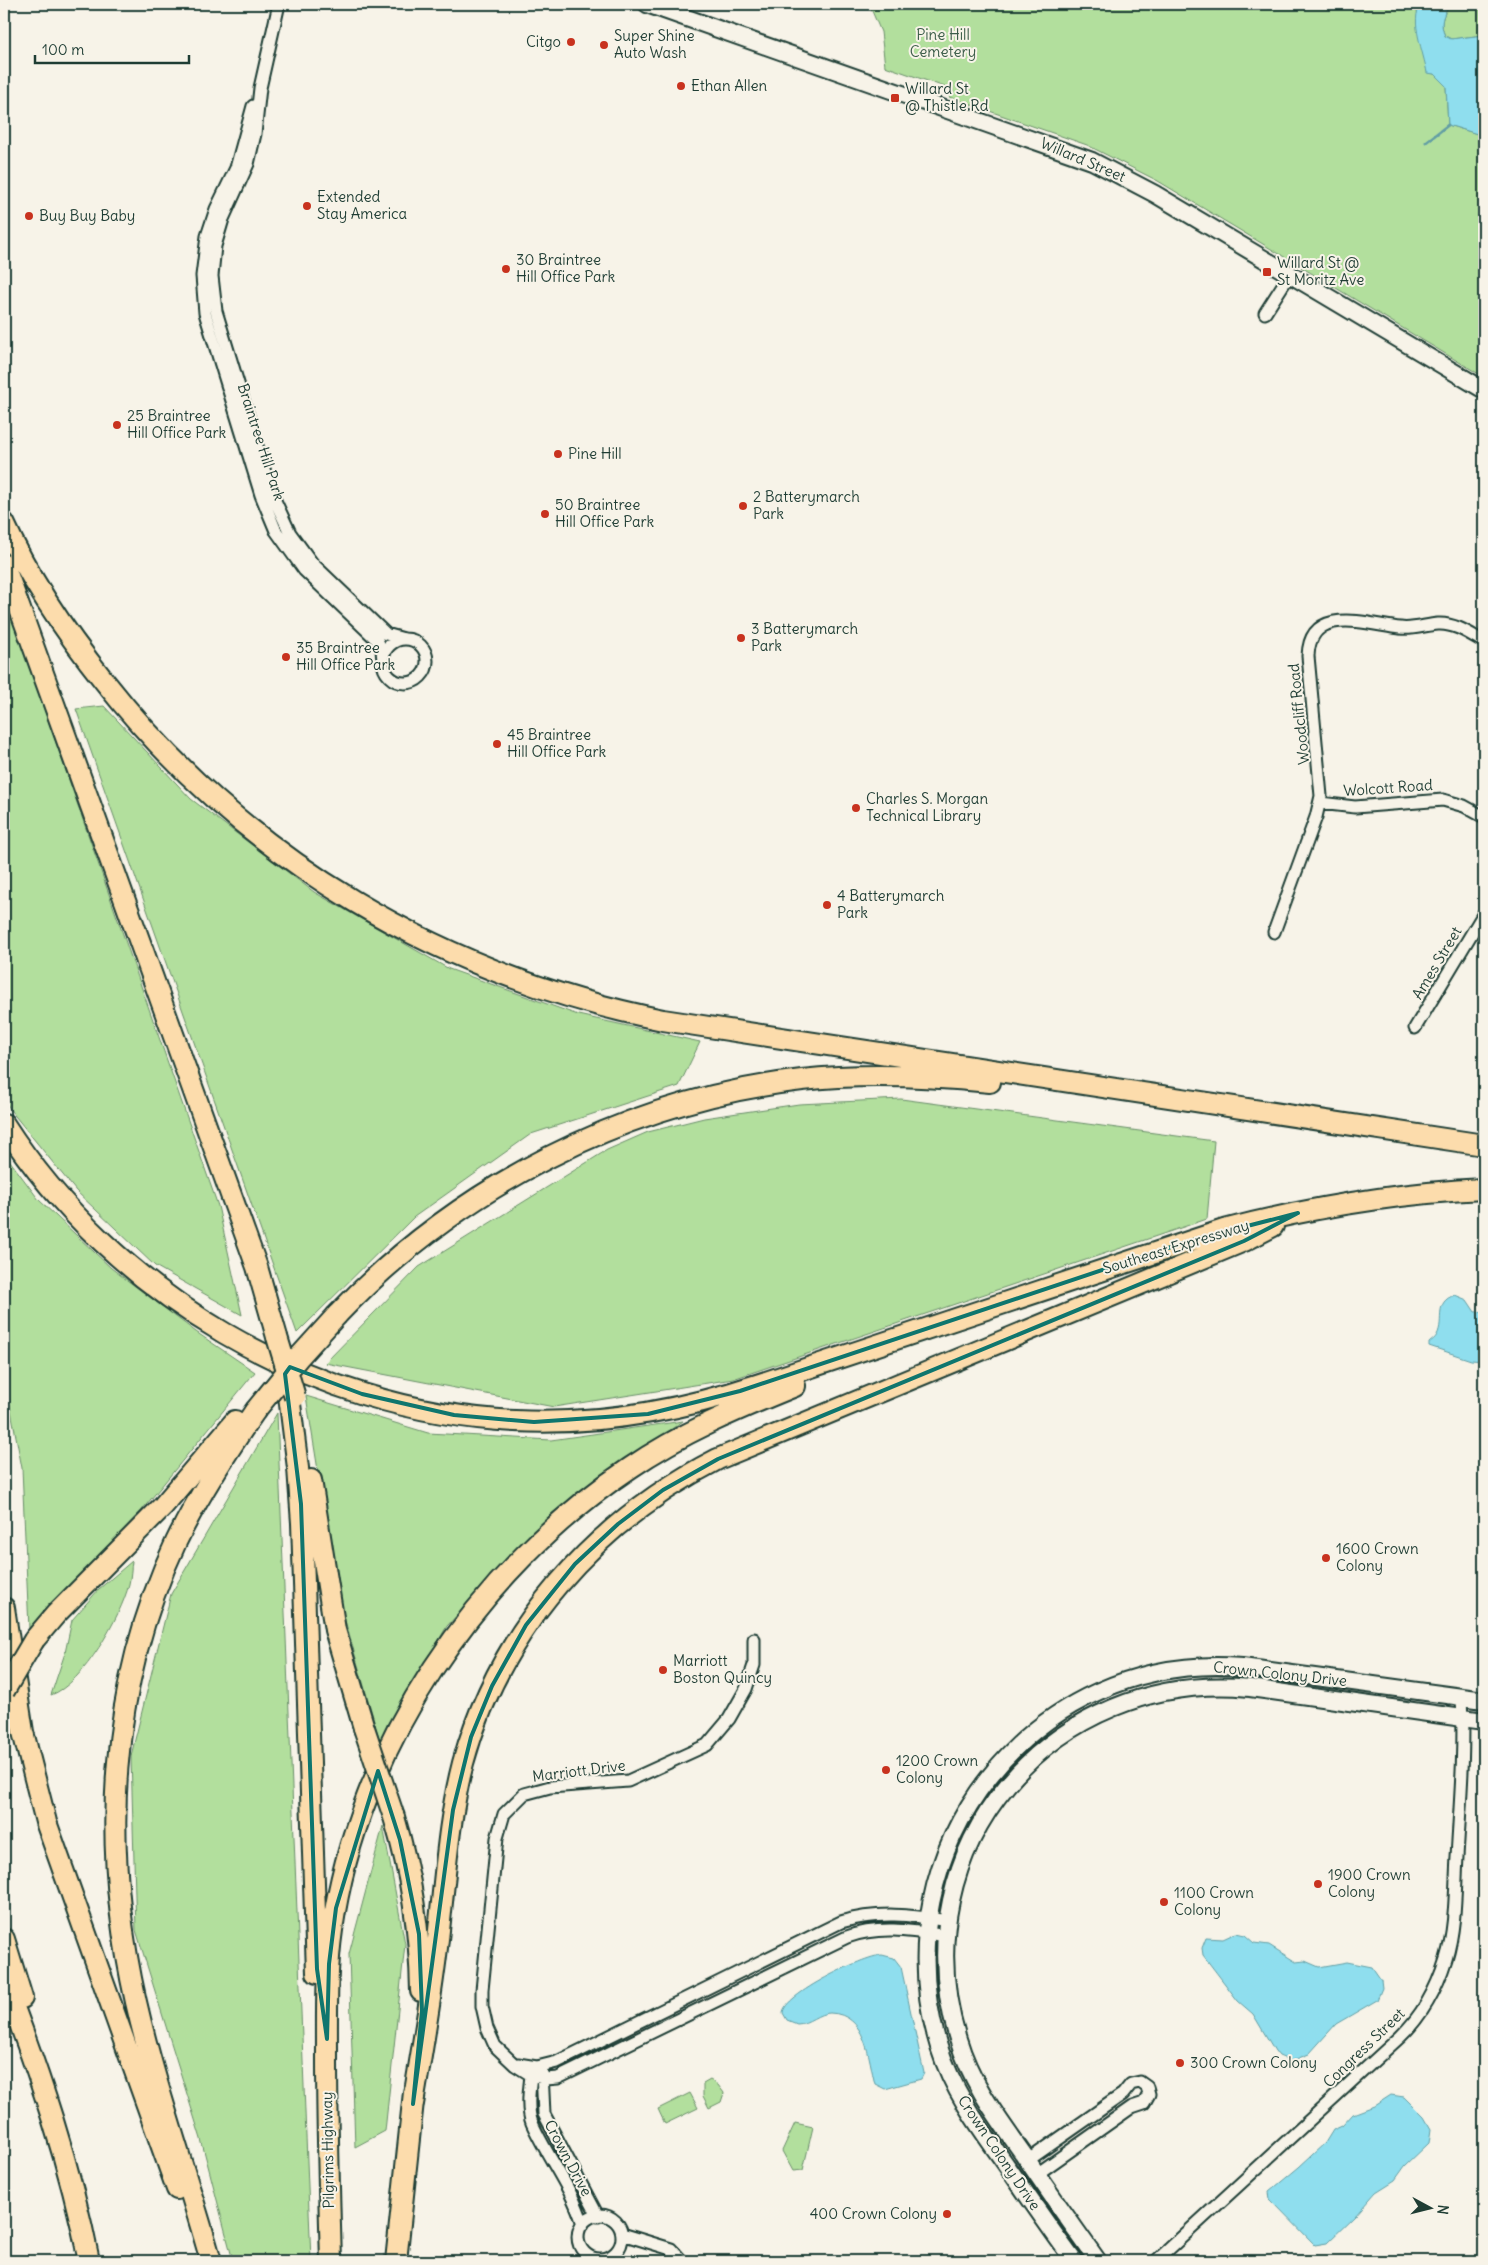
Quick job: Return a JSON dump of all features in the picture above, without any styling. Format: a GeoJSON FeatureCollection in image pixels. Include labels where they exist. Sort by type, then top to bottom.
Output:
{"type":"FeatureCollection","features":[{"type":"Feature","properties":{"kind":"highway"},"geometry":{"type":"LineString","coordinates":[[4,523],[29,573],[68,634],[125,708],[176,762],[231,813],[290,859],[351,900],[417,936],[511,978],[573,998],[627,1012],[700,1026],[1484,1145]]}},
{"type":"Feature","properties":{"kind":"highway"},"geometry":{"type":"LineString","coordinates":[[4,564],[257,1266],[277,1337],[310,1477],[334,1630],[394,1817],[409,1876],[420,1954],[422,2011],[398,2261]]}},
{"type":"Feature","properties":{"kind":"highway"},"geometry":{"type":"LineString","coordinates":[[4,1691],[34,1640],[56,1614],[159,1511],[337,1315],[421,1239],[508,1180],[566,1148],[601,1133],[690,1102],[784,1082],[865,1076],[958,1079],[1050,1089],[1122,1090]]}},
{"type":"Feature","properties":{"kind":"highway"},"geometry":{"type":"LineString","coordinates":[[4,1124],[52,1188],[90,1230],[139,1274],[177,1302],[224,1333],[274,1360],[335,1385],[398,1404],[454,1415],[515,1421],[573,1421],[638,1415],[685,1407],[877,1345]]}},
{"type":"Feature","properties":{"kind":"highway","name":"Southeast Expressway"},"geometry":{"type":"LineString","coordinates":[[877,1345],[1189,1241],[1298,1213],[1408,1196],[1484,1189]]}},
{"type":"Feature","properties":{"kind":"highway"},"geometry":{"type":"LineString","coordinates":[[413,2104],[435,1964],[453,1810],[472,1737],[492,1686],[519,1637],[543,1602],[585,1553],[654,1496],[718,1459],[1244,1241],[1298,1213]]}},
{"type":"Feature","properties":{"kind":"highway"},"geometry":{"type":"LineString","coordinates":[[327,2039],[329,1964],[333,1927],[340,1889],[359,1824],[375,1781],[406,1714],[435,1665],[467,1620],[503,1576],[543,1536],[586,1499],[631,1467],[713,1420],[816,1378],[877,1345]]}},
{"type":"Feature","properties":{"kind":"highway"},"geometry":{"type":"LineString","coordinates":[[292,1397],[302,1523],[317,1969],[327,2039]]}},
{"type":"Feature","properties":{"kind":"highway"},"geometry":{"type":"LineString","coordinates":[[209,2261],[151,2058],[132,1984],[116,1872],[115,1787],[119,1740],[128,1684],[154,1593],[177,1540],[251,1408]]}},
{"type":"Feature","properties":{"kind":"highway"},"geometry":{"type":"LineString","coordinates":[[4,1608],[23,1732],[46,1822],[188,2223],[209,2261]]}},
{"type":"Feature","properties":{"kind":"highway"},"geometry":{"type":"LineString","coordinates":[[4,1939],[72,2185],[89,2261]]}},
{"type":"Feature","properties":{"kind":"highway"},"geometry":{"type":"LineString","coordinates":[[4,1981],[49,2104]]}},
{"type":"Feature","properties":{"kind":"highway","name":"Pilgrims Highway"},"geometry":{"type":"LineString","coordinates":[[327,2039],[331,2261]]}},
{"type":"Feature","properties":{"kind":"street"},"geometry":{"type":"LineString","coordinates":[[227,198],[248,164],[255,134],[260,88],[279,4]]}},
{"type":"Feature","properties":{"kind":"street","name":"Willard Street"},"geometry":{"type":"LineString","coordinates":[[647,4],[1092,161],[1155,194],[1484,390]]}},
{"type":"Feature","properties":{"kind":"street","name":"Braintree Hill Park"},"geometry":{"type":"LineString","coordinates":[[227,198],[216,246],[212,276],[214,302],[222,337],[278,510],[294,541],[317,569],[386,634],[392,638],[415,642],[424,651],[426,666],[420,676],[407,682],[396,681],[386,672],[382,650],[377,640],[310,576],[291,554],[276,531],[263,500],[212,340],[204,304],[202,276],[204,251],[210,223],[227,198]]}},
{"type":"Feature","properties":{"kind":"street"},"geometry":{"type":"LineString","coordinates":[[1265,313],[1290,274]]}},
{"type":"Feature","properties":{"kind":"street","name":"Woodcliff Road"},"geometry":{"type":"LineString","coordinates":[[1274,932],[1320,803],[1321,782],[1308,656],[1311,642],[1317,632],[1327,625],[1345,620],[1402,629],[1444,624],[1460,628],[1484,642]]}},
{"type":"Feature","properties":{"kind":"street"},"geometry":{"type":"LineString","coordinates":[[383,661],[388,648],[397,641],[404,639]]}},
{"type":"Feature","properties":{"kind":"street","name":"Wolcott Road"},"geometry":{"type":"LineString","coordinates":[[1320,803],[1345,807],[1366,807],[1442,800],[1464,806],[1484,817]]}},
{"type":"Feature","properties":{"kind":"street","name":"Ames Street"},"geometry":{"type":"LineString","coordinates":[[1415,1028],[1484,913]]}},
{"type":"Feature","properties":{"kind":"street","name":"Marriott Drive"},"geometry":{"type":"LineString","coordinates":[[537,2071],[510,2061],[491,2040],[482,2006],[497,1838],[504,1814],[519,1798],[534,1790],[628,1781],[704,1748],[724,1726],[742,1697],[754,1665],[754,1639]]}},
{"type":"Feature","properties":{"kind":"street","name":"Crown Colony Drive"},"geometry":{"type":"LineString","coordinates":[[1074,2261],[974,2119],[950,2076],[936,2037],[928,1997],[927,1925],[935,1884],[948,1845],[965,1811],[982,1785],[1001,1762],[1037,1728],[1072,1704],[1107,1687],[1146,1675],[1175,1670],[1232,1666],[1484,1700]]}},
{"type":"Feature","properties":{"kind":"street","name":"Crown Colony Drive"},"geometry":{"type":"LineString","coordinates":[[1098,2261],[986,2100],[962,2050],[948,1994],[947,1928],[957,1880],[970,1845],[982,1821],[1004,1790],[1029,1762],[1058,1738],[1082,1722],[1115,1706],[1168,1691],[1222,1686],[1250,1688],[1484,1721]]}},
{"type":"Feature","properties":{"kind":"street","name":"Congress Street"},"geometry":{"type":"LineString","coordinates":[[1156,2261],[1389,2048],[1412,2024],[1427,2002],[1443,1968],[1451,1934],[1463,1718],[1462,1697]]}},
{"type":"Feature","properties":{"kind":"street"},"geometry":{"type":"LineString","coordinates":[[537,2071],[841,1922],[862,1916],[884,1914],[947,1928]]}},
{"type":"Feature","properties":{"kind":"street","name":"Crown Drive"},"geometry":{"type":"LineString","coordinates":[[537,2071],[544,2114],[598,2216],[583,2224]]}},
{"type":"Feature","properties":{"kind":"street","name":"Crown Drive"},"geometry":{"type":"LineString","coordinates":[[537,2071],[530,2106],[532,2122],[559,2170],[583,2224],[579,2237],[586,2258],[602,2259],[609,2257],[619,2248],[622,2234]]}},
{"type":"Feature","properties":{"kind":"street"},"geometry":{"type":"LineString","coordinates":[[1028,2161],[1123,2094],[1128,2087],[1136,2082],[1146,2085],[1148,2096],[1140,2104],[1132,2107],[1037,2174]]}},
{"type":"Feature","properties":{"kind":"street"},"geometry":{"type":"LineString","coordinates":[[1128,2087],[1126,2095],[1128,2100],[1134,2104],[1140,2104]]}},
{"type":"Feature","properties":{"kind":"street"},"geometry":{"type":"LineString","coordinates":[[598,2216],[605,2216],[616,2222],[622,2234],[671,2249],[682,2261]]}},
{"type":"Feature","properties":{"kind":"highlighted area"},"geometry":{"type":"Polygon","coordinates":[[[1298,1213],[1244,1241],[718,1459],[663,1490],[618,1524],[575,1564],[526,1625],[492,1686],[471,1737],[453,1810],[413,2104],[422,2011],[419,1934],[400,1840],[378,1771],[336,1908],[329,1964],[327,2039],[317,1969],[301,1504],[285,1374],[290,1367],[362,1394],[454,1415],[534,1422],[648,1414],[740,1391],[1189,1241],[1298,1213]]]}},
{"type":"Feature","properties":{"kind":"green space","name":"Pine Hill Cemetery"},"geometry":{"type":"Polygon","coordinates":[[[869,4],[1421,4],[1417,10],[1427,72],[1434,74],[1446,86],[1448,125],[1484,136],[1484,377],[1158,181],[1087,145],[949,97],[953,90],[885,66],[881,32],[869,4]]]}},
{"type":"Feature","properties":{"kind":"green space"},"geometry":{"type":"Polygon","coordinates":[[[1450,4],[1484,4],[1484,35],[1451,39],[1445,36],[1442,27],[1443,19],[1450,4]]]}},
{"type":"Feature","properties":{"kind":"green space"},"geometry":{"type":"Polygon","coordinates":[[[4,594],[218,1206],[242,1315],[155,1266],[76,1191],[11,1111],[4,1098],[4,594]]]}},
{"type":"Feature","properties":{"kind":"green space"},"geometry":{"type":"Polygon","coordinates":[[[104,706],[191,799],[314,892],[449,969],[578,1015],[700,1042],[679,1086],[531,1134],[414,1217],[297,1333],[76,709],[104,706]]]}},
{"type":"Feature","properties":{"kind":"green space"},"geometry":{"type":"Polygon","coordinates":[[[901,1099],[1214,1141],[1207,1219],[733,1379],[554,1407],[325,1363],[419,1267],[607,1150],[648,1132],[704,1118],[799,1104],[901,1099]]]}},
{"type":"Feature","properties":{"kind":"green space"},"geometry":{"type":"Polygon","coordinates":[[[4,1153],[39,1200],[111,1268],[196,1332],[255,1372],[142,1510],[29,1629],[22,1468],[4,1374],[4,1153]]]}},
{"type":"Feature","properties":{"kind":"green space"},"geometry":{"type":"Polygon","coordinates":[[[306,1396],[428,1433],[551,1440],[683,1421],[550,1515],[447,1626],[380,1741],[339,1600],[306,1396]]]}},
{"type":"Feature","properties":{"kind":"green space"},"geometry":{"type":"Polygon","coordinates":[[[277,1413],[311,2261],[233,2261],[201,2139],[136,1930],[131,1756],[171,1594],[277,1413]]]}},
{"type":"Feature","properties":{"kind":"green space"},"geometry":{"type":"Polygon","coordinates":[[[132,1561],[130,1581],[125,1598],[99,1647],[76,1678],[51,1695],[65,1653],[72,1620],[99,1589],[132,1561]]]}},
{"type":"Feature","properties":{"kind":"green space"},"geometry":{"type":"Polygon","coordinates":[[[383,1826],[405,1944],[385,2131],[355,2147],[349,1954],[383,1826]]]}},
{"type":"Feature","properties":{"kind":"green space"},"geometry":{"type":"Polygon","coordinates":[[[710,2080],[718,2085],[724,2093],[721,2102],[709,2108],[703,2096],[703,2084],[710,2080]]]}},
{"type":"Feature","properties":{"kind":"green space"},"geometry":{"type":"Polygon","coordinates":[[[690,2093],[698,2108],[665,2124],[658,2109],[690,2093]]]}},
{"type":"Feature","properties":{"kind":"green space"},"geometry":{"type":"Polygon","coordinates":[[[795,2123],[813,2127],[803,2170],[793,2171],[782,2151],[795,2123]]]}},
{"type":"Feature","properties":{"kind":"water"},"geometry":{"type":"Polygon","coordinates":[[[1421,4],[1450,4],[1442,23],[1445,36],[1451,39],[1484,35],[1484,136],[1448,125],[1446,86],[1434,74],[1427,73],[1418,37],[1416,19],[1421,4]]]}},
{"type":"Feature","properties":{"kind":"water"},"geometry":{"type":"Polygon","coordinates":[[[1455,1295],[1467,1300],[1475,1312],[1484,1311],[1484,1361],[1471,1360],[1429,1346],[1429,1343],[1436,1336],[1439,1329],[1444,1302],[1455,1295]]]}},
{"type":"Feature","properties":{"kind":"water"},"geometry":{"type":"Polygon","coordinates":[[[1236,1933],[1245,1935],[1254,1943],[1269,1945],[1296,1962],[1305,1961],[1319,1967],[1347,1962],[1372,1967],[1381,1980],[1382,1988],[1377,2000],[1336,2024],[1309,2054],[1291,2061],[1279,2056],[1253,2014],[1238,2001],[1203,1955],[1202,1948],[1206,1938],[1223,1939],[1236,1933]]]}},
{"type":"Feature","properties":{"kind":"water"},"geometry":{"type":"Polygon","coordinates":[[[882,1955],[894,1958],[901,1967],[924,2073],[921,2079],[885,2089],[875,2084],[864,2039],[852,2021],[842,2015],[826,2013],[797,2024],[787,2020],[783,2013],[786,2005],[809,1987],[842,1969],[882,1955]]]}},
{"type":"Feature","properties":{"kind":"water"},"geometry":{"type":"Polygon","coordinates":[[[1391,2095],[1404,2097],[1424,2117],[1431,2129],[1429,2143],[1405,2166],[1395,2180],[1376,2192],[1327,2243],[1315,2245],[1270,2199],[1269,2192],[1325,2143],[1333,2130],[1342,2126],[1353,2114],[1374,2106],[1391,2095]]]}},
{"type":"Feature","properties":{"kind":"waterway"},"geometry":{"type":"LineString","coordinates":[[1426,142],[1448,125]]}},
{"type":"Feature","properties":{"kind":"place","name":"Citgo"},"geometry":{"type":"Point","coordinates":[571,42]}},
{"type":"Feature","properties":{"kind":"place","name":"Super Shine Auto Wash"},"geometry":{"type":"Point","coordinates":[604,45]}},
{"type":"Feature","properties":{"kind":"place","name":"Ethan Allen"},"geometry":{"type":"Point","coordinates":[681,86]}},
{"type":"Feature","properties":{"kind":"place","name":"Willard St @ Thistle Rd"},"geometry":{"type":"Point","coordinates":[895,98]}},
{"type":"Feature","properties":{"kind":"place","name":"Extended Stay America"},"geometry":{"type":"Point","coordinates":[307,206]}},
{"type":"Feature","properties":{"kind":"place","name":"Buy Buy Baby"},"geometry":{"type":"Point","coordinates":[29,216]}},
{"type":"Feature","properties":{"kind":"place","name":"30 Braintree Hill Office Park"},"geometry":{"type":"Point","coordinates":[506,269]}},
{"type":"Feature","properties":{"kind":"place","name":"Willard St @ St Moritz Ave"},"geometry":{"type":"Point","coordinates":[1267,272]}},
{"type":"Feature","properties":{"kind":"place","name":"25 Braintree Hill Office Park"},"geometry":{"type":"Point","coordinates":[117,425]}},
{"type":"Feature","properties":{"kind":"place","name":"Pine Hill"},"geometry":{"type":"Point","coordinates":[558,454]}},
{"type":"Feature","properties":{"kind":"place","name":"2 Batterymarch Park"},"geometry":{"type":"Point","coordinates":[743,506]}},
{"type":"Feature","properties":{"kind":"place","name":"50 Braintree Hill Office Park"},"geometry":{"type":"Point","coordinates":[545,514]}},
{"type":"Feature","properties":{"kind":"place","name":"3 Batterymarch Park"},"geometry":{"type":"Point","coordinates":[741,638]}},
{"type":"Feature","properties":{"kind":"place","name":"35 Braintree Hill Office Park"},"geometry":{"type":"Point","coordinates":[286,657]}},
{"type":"Feature","properties":{"kind":"place","name":"45 Braintree Hill Office Park"},"geometry":{"type":"Point","coordinates":[497,744]}},
{"type":"Feature","properties":{"kind":"place","name":"Charles S. Morgan Technical Library"},"geometry":{"type":"Point","coordinates":[856,808]}},
{"type":"Feature","properties":{"kind":"place","name":"4 Batterymarch Park"},"geometry":{"type":"Point","coordinates":[827,905]}},
{"type":"Feature","properties":{"kind":"place","name":"1600 Crown Colony"},"geometry":{"type":"Point","coordinates":[1326,1558]}},
{"type":"Feature","properties":{"kind":"place","name":"Marriott Boston Quincy"},"geometry":{"type":"Point","coordinates":[663,1670]}},
{"type":"Feature","properties":{"kind":"place","name":"1200 Crown Colony"},"geometry":{"type":"Point","coordinates":[886,1770]}},
{"type":"Feature","properties":{"kind":"place","name":"1900 Crown Colony"},"geometry":{"type":"Point","coordinates":[1318,1884]}},
{"type":"Feature","properties":{"kind":"place","name":"1100 Crown Colony"},"geometry":{"type":"Point","coordinates":[1164,1902]}},
{"type":"Feature","properties":{"kind":"place","name":"300 Crown Colony"},"geometry":{"type":"Point","coordinates":[1180,2063]}},
{"type":"Feature","properties":{"kind":"place","name":"400 Crown Colony"},"geometry":{"type":"Point","coordinates":[947,2214]}}]}
